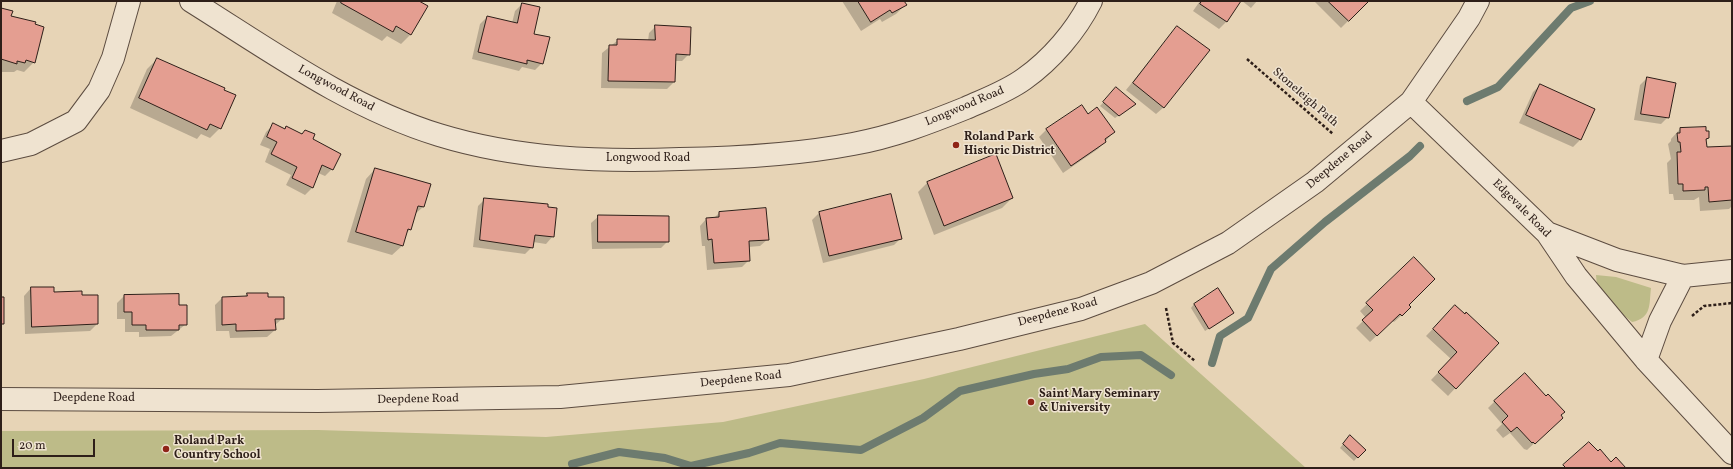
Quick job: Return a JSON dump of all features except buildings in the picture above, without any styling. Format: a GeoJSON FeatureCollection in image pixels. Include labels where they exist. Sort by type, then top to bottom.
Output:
{"type":"FeatureCollection","features":[{"type":"Feature","properties":{"kind":"street"},"geometry":{"type":"LineString","coordinates":[[1,151],[31,144],[76,121],[99,90],[113,58],[129,1]]}},
{"type":"Feature","properties":{"kind":"street","name":"Longwood Road"},"geometry":{"type":"LineString","coordinates":[[191,1],[332,89],[403,122],[441,135],[511,151],[579,159],[643,160],[747,158],[799,153],[854,144],[906,131],[1004,92],[1025,79],[1045,62],[1067,38],[1091,1]]}},
{"type":"Feature","properties":{"kind":"street"},"geometry":{"type":"LineString","coordinates":[[1411,102],[1469,18],[1478,1]]}},
{"type":"Feature","properties":{"kind":"street","name":"Deepdene Road"},"geometry":{"type":"LineString","coordinates":[[1,399],[318,401],[560,397],[789,375],[959,339],[1081,309],[1151,283],[1228,243],[1315,182],[1411,102]]}},
{"type":"Feature","properties":{"kind":"street","name":"Edgevale Road"},"geometry":{"type":"LineString","coordinates":[[1411,102],[1547,233],[1576,276],[1646,360],[1732,453]]}},
{"type":"Feature","properties":{"kind":"street"},"geometry":{"type":"LineString","coordinates":[[1547,233],[1617,260],[1683,276],[1732,271]]}},
{"type":"Feature","properties":{"kind":"street"},"geometry":{"type":"LineString","coordinates":[[1646,360],[1660,321],[1683,276]]}},
{"type":"Feature","properties":{"kind":"path","name":"Stoneleigh Path"},"geometry":{"type":"LineString","coordinates":[[1247,59],[1352,150]]}},
{"type":"Feature","properties":{"kind":"path"},"geometry":{"type":"LineString","coordinates":[[1688,319],[1704,306],[1732,302]]}},
{"type":"Feature","properties":{"kind":"path"},"geometry":{"type":"LineString","coordinates":[[1166,308],[1173,343],[1195,361]]}},
{"type":"Feature","properties":{"kind":"shaded area"},"geometry":{"type":"Polygon","coordinates":[[[1596,275],[1616,277],[1651,288],[1649,305],[1646,314],[1638,320],[1632,322],[1621,313],[1597,286],[1596,275]]]}},
{"type":"Feature","properties":{"kind":"shaded area","name":"Saint Mary Seminary & University"},"geometry":{"type":"Polygon","coordinates":[[[1145,324],[1306,468],[1,468],[1,431],[318,430],[546,437],[723,422],[924,379],[1145,324]]]}},
{"type":"Feature","properties":{"kind":"waterway"},"geometry":{"type":"LineString","coordinates":[[1467,101],[1498,87],[1571,8],[1590,1]]}},
{"type":"Feature","properties":{"kind":"waterway"},"geometry":{"type":"LineString","coordinates":[[1212,363],[1220,336],[1248,318],[1271,269],[1325,222],[1410,156],[1420,146]]}},
{"type":"Feature","properties":{"kind":"waterway"},"geometry":{"type":"LineString","coordinates":[[572,464],[619,452],[665,458],[691,466],[749,453],[780,443],[861,450],[923,418],[960,391],[1034,374],[1068,369],[1101,357],[1141,355],[1171,375]]}},
{"type":"Feature","properties":{"kind":"place","name":"Roland Park Historic District"},"geometry":{"type":"Point","coordinates":[956,145]}},
{"type":"Feature","properties":{"kind":"place","name":"Saint Mary Seminary & University"},"geometry":{"type":"Point","coordinates":[1031,402]}},
{"type":"Feature","properties":{"kind":"place","name":"Roland Park Country School"},"geometry":{"type":"Point","coordinates":[166,449]}}]}
